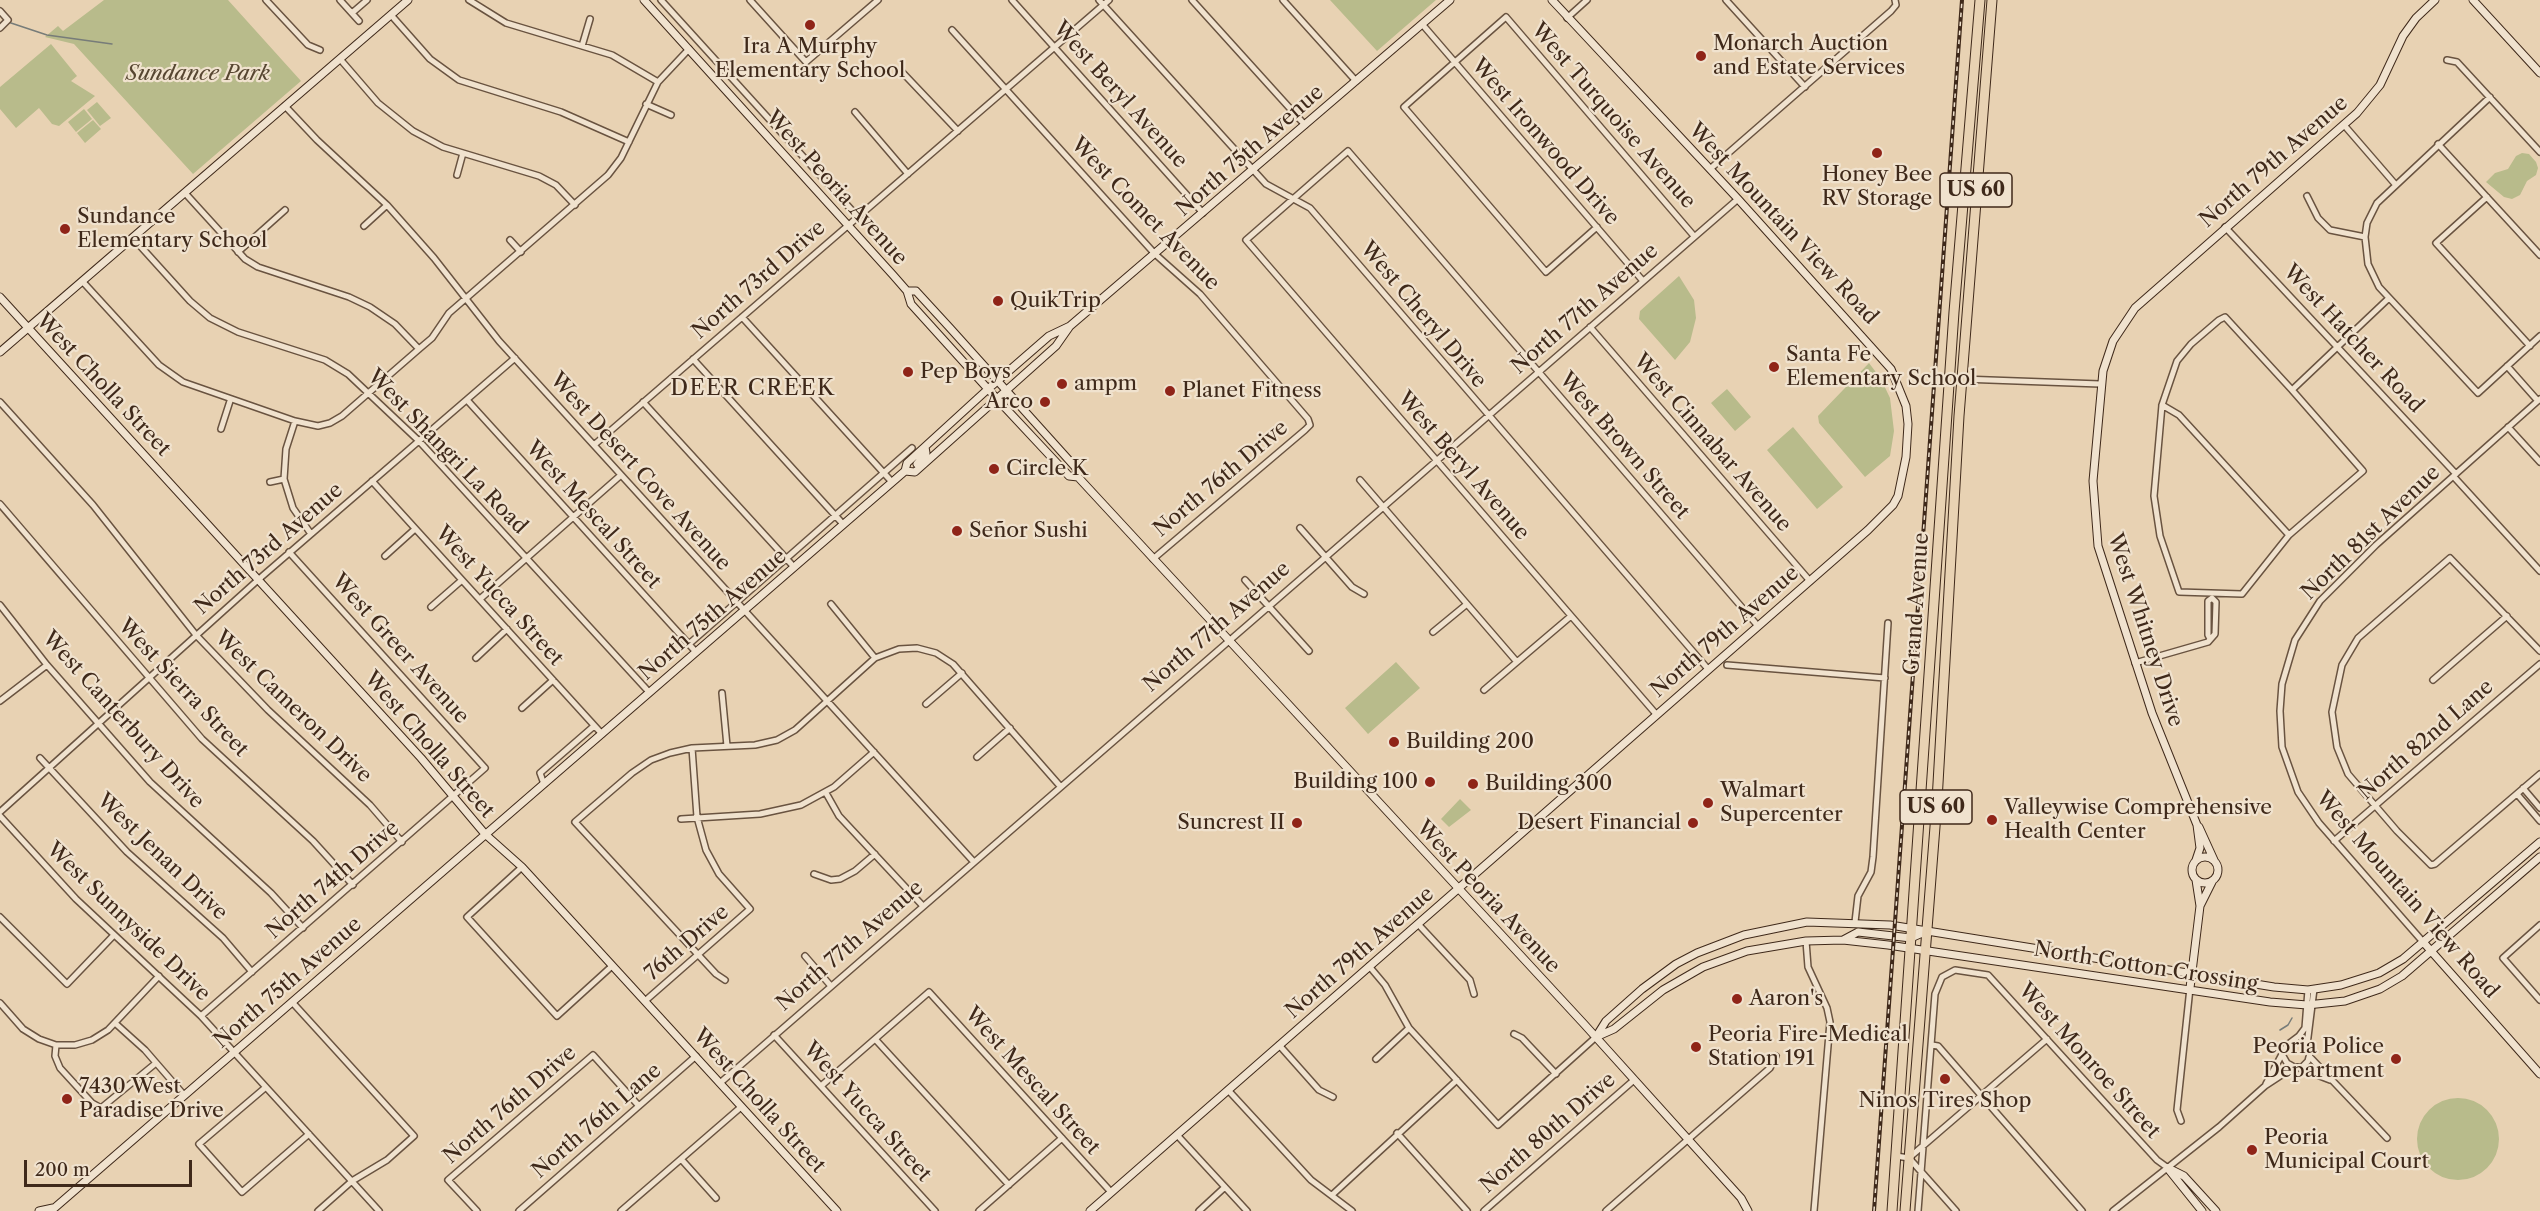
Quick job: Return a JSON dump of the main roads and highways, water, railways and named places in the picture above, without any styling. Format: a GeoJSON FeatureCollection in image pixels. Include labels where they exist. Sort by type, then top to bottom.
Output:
{"type":"FeatureCollection","features":[{"type":"Feature","properties":{"kind":"highway","name":"Grand Avenue"},"geometry":{"type":"LineString","coordinates":[[1892,1211],[1954,312],[1980,0]]}},
{"type":"Feature","properties":{"kind":"highway","name":"Grand Avenue"},"geometry":{"type":"LineString","coordinates":[[1905,1211],[1927,931],[1962,379],[1992,0]]}},
{"type":"Feature","properties":{"kind":"main road"},"geometry":{"type":"LineString","coordinates":[[0,352],[408,0]]}},
{"type":"Feature","properties":{"kind":"main road","name":"West Peoria Avenue"},"geometry":{"type":"LineString","coordinates":[[644,0],[907,291],[911,304],[925,320],[1069,476],[1078,477]]}},
{"type":"Feature","properties":{"kind":"main road","name":"North 75th Avenue"},"geometry":{"type":"LineString","coordinates":[[917,470],[1056,346],[1070,326],[1450,0]]}},
{"type":"Feature","properties":{"kind":"main road","name":"West Mountain View Road"},"geometry":{"type":"LineString","coordinates":[[1552,0],[1881,355],[1900,386],[1908,424],[1902,485],[1893,505],[1868,530]]}},
{"type":"Feature","properties":{"kind":"main road","name":"North 79th Avenue"},"geometry":{"type":"LineString","coordinates":[[2117,334],[2135,308],[2150,292],[2344,125],[2372,96],[2403,36],[2416,18],[2434,0]]}},
{"type":"Feature","properties":{"kind":"main road"},"geometry":{"type":"LineString","coordinates":[[2473,0],[2540,73]]}},
{"type":"Feature","properties":{"kind":"main road","name":"West Peoria Avenue"},"geometry":{"type":"LineString","coordinates":[[907,291],[916,291],[998,380],[1076,468],[1078,477],[1596,1038],[1741,1198],[1748,1211]]}},
{"type":"Feature","properties":{"kind":"main road","name":"West Cholla Street"},"geometry":{"type":"LineString","coordinates":[[0,297],[259,579],[485,834],[522,867],[837,1211]]}},
{"type":"Feature","properties":{"kind":"main road"},"geometry":{"type":"LineString","coordinates":[[925,320],[934,311]]}},
{"type":"Feature","properties":{"kind":"main road","name":"North 75th Avenue"},"geometry":{"type":"LineString","coordinates":[[39,1211],[52,1209],[905,471],[907,463],[998,380],[1049,336],[1070,326]]}},
{"type":"Feature","properties":{"kind":"main road","name":"West Whitney Drive"},"geometry":{"type":"LineString","coordinates":[[2117,334],[2107,357],[2100,384],[2093,481],[2094,521],[2104,571],[2135,663],[2197,825],[2200,848],[2192,871],[2196,880],[2200,906],[2190,988]]}},
{"type":"Feature","properties":{"kind":"main road"},"geometry":{"type":"LineString","coordinates":[[905,471],[917,470],[917,464],[927,452],[925,447]]}},
{"type":"Feature","properties":{"kind":"main road","name":"North 79th Avenue"},"geometry":{"type":"LineString","coordinates":[[1090,1211],[1868,530]]}},
{"type":"Feature","properties":{"kind":"main road","name":"West Whitney Drive"},"geometry":{"type":"LineString","coordinates":[[2197,825],[2205,836],[2218,872],[2200,906]]}},
{"type":"Feature","properties":{"kind":"main road","name":"North Cotton Crossing"},"geometry":{"type":"LineString","coordinates":[[1596,1038],[1614,1029],[1651,998],[1692,972],[1748,951],[1806,941],[1911,938],[1927,931],[2192,973],[2311,989],[2366,979],[2393,965],[2424,943],[2540,842]]}},
{"type":"Feature","properties":{"kind":"main road"},"geometry":{"type":"LineString","coordinates":[[2196,860],[2207,857],[2214,860]]}},
{"type":"Feature","properties":{"kind":"main road","name":"North Cotton Crossing"},"geometry":{"type":"LineString","coordinates":[[1596,1038],[1606,1021],[1666,971],[1697,953],[1744,935],[1796,923],[1855,922],[1911,938],[1925,951],[2190,988],[2270,1002],[2310,1005],[2345,1001],[2380,989],[2402,976],[2540,857]]}},
{"type":"Feature","properties":{"kind":"main road"},"geometry":{"type":"LineString","coordinates":[[2196,880],[2202,883],[2212,882]]}},
{"type":"Feature","properties":{"kind":"main road"},"geometry":{"type":"LineString","coordinates":[[1744,935],[1748,951]]}},
{"type":"Feature","properties":{"kind":"main road","name":"West Mountain View Road"},"geometry":{"type":"LineString","coordinates":[[2424,943],[2540,1074]]}},
{"type":"Feature","properties":{"kind":"main road"},"geometry":{"type":"LineString","coordinates":[[2366,979],[2380,989]]}},
{"type":"Feature","properties":{"kind":"main road","name":"West Monroe Street"},"geometry":{"type":"LineString","coordinates":[[2202,1211],[2168,1168],[2184,1176],[2216,1211]]}},
{"type":"Feature","properties":{"kind":"waterway"},"geometry":{"type":"LineString","coordinates":[[8,22],[47,35],[112,44]]}},
{"type":"Feature","properties":{"kind":"waterway"},"geometry":{"type":"LineString","coordinates":[[2280,1030],[2288,1025],[2292,1018]]}},
{"type":"Feature","properties":{"kind":"railway"},"geometry":{"type":"LineString","coordinates":[[1874,1211],[1962,0]]}},
{"type":"Feature","properties":{"kind":"place","name":"Ira A Murphy Elementary School"},"geometry":{"type":"Point","coordinates":[810,25]}},
{"type":"Feature","properties":{"kind":"place","name":"Monarch Auction and Estate Services"},"geometry":{"type":"Point","coordinates":[1701,56]}},
{"type":"Feature","properties":{"kind":"place","name":"Honey Bee RV Storage"},"geometry":{"type":"Point","coordinates":[1877,153]}},
{"type":"Feature","properties":{"kind":"place","name":"Sundance Elementary School"},"geometry":{"type":"Point","coordinates":[65,229]}},
{"type":"Feature","properties":{"kind":"place","name":"QuikTrip"},"geometry":{"type":"Point","coordinates":[998,301]}},
{"type":"Feature","properties":{"kind":"place","name":"Santa Fe Elementary School"},"geometry":{"type":"Point","coordinates":[1774,367]}},
{"type":"Feature","properties":{"kind":"place","name":"Pep Boys"},"geometry":{"type":"Point","coordinates":[908,372]}},
{"type":"Feature","properties":{"kind":"place","name":"ampm"},"geometry":{"type":"Point","coordinates":[1062,384]}},
{"type":"Feature","properties":{"kind":"place","name":"Planet Fitness"},"geometry":{"type":"Point","coordinates":[1170,391]}},
{"type":"Feature","properties":{"kind":"place","name":"Arco"},"geometry":{"type":"Point","coordinates":[1045,402]}},
{"type":"Feature","properties":{"kind":"place","name":"Circle K"},"geometry":{"type":"Point","coordinates":[994,469]}},
{"type":"Feature","properties":{"kind":"place","name":"Señor Sushi"},"geometry":{"type":"Point","coordinates":[957,531]}},
{"type":"Feature","properties":{"kind":"place","name":"Building 200"},"geometry":{"type":"Point","coordinates":[1394,742]}},
{"type":"Feature","properties":{"kind":"place","name":"Building 100"},"geometry":{"type":"Point","coordinates":[1430,782]}},
{"type":"Feature","properties":{"kind":"place","name":"Building 300"},"geometry":{"type":"Point","coordinates":[1473,784]}},
{"type":"Feature","properties":{"kind":"place","name":"Walmart Supercenter"},"geometry":{"type":"Point","coordinates":[1708,803]}},
{"type":"Feature","properties":{"kind":"place","name":"Valleywise Comprehensive Health Center"},"geometry":{"type":"Point","coordinates":[1992,820]}},
{"type":"Feature","properties":{"kind":"place","name":"Suncrest II"},"geometry":{"type":"Point","coordinates":[1297,823]}},
{"type":"Feature","properties":{"kind":"place","name":"Desert Financial"},"geometry":{"type":"Point","coordinates":[1693,823]}},
{"type":"Feature","properties":{"kind":"place","name":"Aaron's"},"geometry":{"type":"Point","coordinates":[1737,999]}},
{"type":"Feature","properties":{"kind":"place","name":"Peoria Fire-Medical Station 191"},"geometry":{"type":"Point","coordinates":[1696,1047]}},
{"type":"Feature","properties":{"kind":"place","name":"Peoria Police Department"},"geometry":{"type":"Point","coordinates":[2396,1059]}},
{"type":"Feature","properties":{"kind":"place","name":"Ninos Tires Shop"},"geometry":{"type":"Point","coordinates":[1945,1079]}},
{"type":"Feature","properties":{"kind":"place","name":"7430 West Paradise Drive"},"geometry":{"type":"Point","coordinates":[67,1099]}},
{"type":"Feature","properties":{"kind":"place","name":"Peoria Municipal Court"},"geometry":{"type":"Point","coordinates":[2252,1150]}},
{"type":"Feature","properties":{"kind":"district","name":"DEER CREEK"},"geometry":{"type":"Point","coordinates":[753,389]}},
{"type":"Feature","properties":{"kind":"park label","name":"Sundance Park"},"geometry":{"type":"Point","coordinates":[198,74]}}]}
